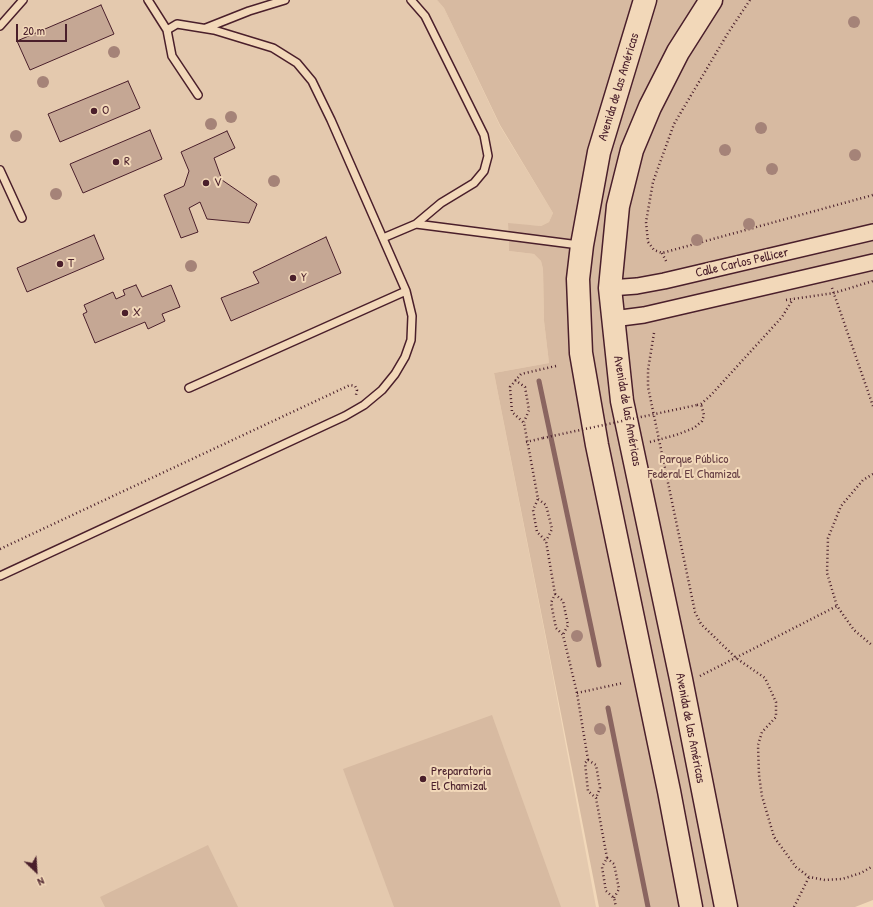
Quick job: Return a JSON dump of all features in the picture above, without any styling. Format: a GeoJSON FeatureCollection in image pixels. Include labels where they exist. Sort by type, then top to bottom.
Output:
{"type":"FeatureCollection","features":[{"type":"Feature","properties":{"kind":"highway","name":"Avenida de las Américas"},"geometry":{"type":"LineString","coordinates":[[645,0],[599,152],[582,245],[578,279],[581,353],[597,445],[692,907]]}},
{"type":"Feature","properties":{"kind":"highway","name":"Avenida de las Américas"},"geometry":{"type":"LineString","coordinates":[[711,0],[678,52],[650,107],[632,150],[618,206],[610,288],[622,401],[726,907]]}},
{"type":"Feature","properties":{"kind":"highway"},"geometry":{"type":"LineString","coordinates":[[669,791],[691,848],[705,907]]}},
{"type":"Feature","properties":{"kind":"street","name":"Calle Carlos Pellicer"},"geometry":{"type":"LineString","coordinates":[[610,288],[637,286],[664,281],[873,232]]}},
{"type":"Feature","properties":{"kind":"street"},"geometry":{"type":"LineString","coordinates":[[613,319],[644,315],[873,262]]}},
{"type":"Feature","properties":{"kind":"lane"},"geometry":{"type":"LineString","coordinates":[[0,26],[23,0]]}},
{"type":"Feature","properties":{"kind":"lane"},"geometry":{"type":"LineString","coordinates":[[148,0],[168,30],[172,56],[198,95]]}},
{"type":"Feature","properties":{"kind":"lane"},"geometry":{"type":"LineString","coordinates":[[205,28],[249,11],[285,0]]}},
{"type":"Feature","properties":{"kind":"lane"},"geometry":{"type":"LineString","coordinates":[[383,238],[416,224],[441,203],[474,183],[484,171],[488,156],[484,135],[425,16],[411,0]]}},
{"type":"Feature","properties":{"kind":"lane"},"geometry":{"type":"LineString","coordinates":[[0,576],[345,416],[364,405],[382,390],[395,374],[405,357],[411,340],[412,316],[406,291],[331,120],[312,81],[297,63],[273,48],[205,28],[177,24],[168,30]]}},
{"type":"Feature","properties":{"kind":"lane"},"geometry":{"type":"LineString","coordinates":[[0,170],[22,218]]}},
{"type":"Feature","properties":{"kind":"lane"},"geometry":{"type":"LineString","coordinates":[[416,224],[582,245]]}},
{"type":"Feature","properties":{"kind":"lane"},"geometry":{"type":"LineString","coordinates":[[189,388],[406,291]]}},
{"type":"Feature","properties":{"kind":"path"},"geometry":{"type":"LineString","coordinates":[[750,0],[728,33],[674,124],[653,182],[646,222],[648,242],[654,250],[662,252],[873,195]]}},
{"type":"Feature","properties":{"kind":"path"},"geometry":{"type":"LineString","coordinates":[[662,252],[667,263]]}},
{"type":"Feature","properties":{"kind":"path"},"geometry":{"type":"LineString","coordinates":[[827,273],[873,406]]}},
{"type":"Feature","properties":{"kind":"path"},"geometry":{"type":"LineString","coordinates":[[778,300],[793,300],[834,293],[873,281]]}},
{"type":"Feature","properties":{"kind":"path"},"geometry":{"type":"LineString","coordinates":[[526,442],[701,404],[782,317],[793,300]]}},
{"type":"Feature","properties":{"kind":"path"},"geometry":{"type":"LineString","coordinates":[[654,332],[648,370],[648,387],[695,612],[701,624],[736,658],[766,678],[776,702],[776,717],[762,732],[758,745],[759,775],[762,796],[774,837],[796,867],[809,877],[825,880],[842,879],[861,873],[873,866]]}},
{"type":"Feature","properties":{"kind":"path"},"geometry":{"type":"LineString","coordinates":[[524,423],[512,412],[510,387],[521,374],[556,366]]}},
{"type":"Feature","properties":{"kind":"path"},"geometry":{"type":"LineString","coordinates":[[515,380],[525,387],[529,410],[524,423],[526,442],[538,499],[534,510],[537,532],[546,542],[555,594],[551,603],[556,628],[563,635],[577,693],[588,760],[596,765],[600,788],[596,798],[607,858],[614,864],[619,889],[614,898]]}},
{"type":"Feature","properties":{"kind":"path"},"geometry":{"type":"LineString","coordinates":[[0,549],[350,385],[355,386],[357,390],[358,394],[355,397]]}},
{"type":"Feature","properties":{"kind":"path"},"geometry":{"type":"LineString","coordinates":[[648,443],[694,428],[702,421],[704,414],[701,404]]}},
{"type":"Feature","properties":{"kind":"path"},"geometry":{"type":"LineString","coordinates":[[873,474],[863,480],[840,506],[828,538],[827,573],[837,606],[854,630],[873,646]]}},
{"type":"Feature","properties":{"kind":"path"},"geometry":{"type":"LineString","coordinates":[[538,499],[546,505],[552,529],[546,542]]}},
{"type":"Feature","properties":{"kind":"path"},"geometry":{"type":"LineString","coordinates":[[555,594],[563,601],[568,625],[563,635]]}},
{"type":"Feature","properties":{"kind":"path"},"geometry":{"type":"LineString","coordinates":[[680,679],[701,676],[837,606]]}},
{"type":"Feature","properties":{"kind":"path"},"geometry":{"type":"LineString","coordinates":[[577,693],[623,683]]}},
{"type":"Feature","properties":{"kind":"path"},"geometry":{"type":"LineString","coordinates":[[588,760],[584,763],[588,791],[596,798]]}},
{"type":"Feature","properties":{"kind":"path"},"geometry":{"type":"LineString","coordinates":[[607,858],[602,866],[606,891],[614,898],[616,907]]}},
{"type":"Feature","properties":{"kind":"path"},"geometry":{"type":"LineString","coordinates":[[794,907],[809,877]]}},
{"type":"Feature","properties":{"kind":"shaded area"},"geometry":{"type":"Polygon","coordinates":[[[0,0],[437,0],[444,8],[500,126],[553,213],[549,222],[541,226],[508,224],[509,251],[534,254],[541,261],[543,269],[544,321],[549,363],[494,373],[596,907],[0,907],[0,0]]]}},
{"type":"Feature","properties":{"kind":"green space","name":"Parque Público Federal El Chamizal"},"geometry":{"type":"Polygon","coordinates":[[[437,0],[873,0],[873,900],[855,907],[599,907],[494,373],[549,363],[544,321],[543,269],[541,261],[534,254],[509,251],[508,223],[541,226],[549,222],[553,213],[500,125],[444,8],[437,0]]]}},
{"type":"Feature","properties":{"kind":"green space"},"geometry":{"type":"Polygon","coordinates":[[[492,715],[561,907],[394,907],[343,769],[492,715]]]}},
{"type":"Feature","properties":{"kind":"green space"},"geometry":{"type":"Polygon","coordinates":[[[208,845],[238,907],[105,907],[100,897],[208,845]]]}},
{"type":"Feature","properties":{"kind":"building"},"geometry":{"type":"Polygon","coordinates":[[[101,5],[114,34],[30,70],[17,41],[101,5]]]}},
{"type":"Feature","properties":{"kind":"building","name":"O"},"geometry":{"type":"Polygon","coordinates":[[[128,81],[140,108],[60,142],[48,114],[128,81]]]}},
{"type":"Feature","properties":{"kind":"building","name":"R"},"geometry":{"type":"Polygon","coordinates":[[[150,130],[162,159],[83,193],[70,164],[150,130]]]}},
{"type":"Feature","properties":{"kind":"building","name":"V"},"geometry":{"type":"Polygon","coordinates":[[[227,131],[235,148],[214,158],[222,180],[257,204],[249,223],[207,219],[200,202],[189,208],[198,232],[181,238],[164,195],[184,186],[189,171],[181,152],[227,131]]]}},
{"type":"Feature","properties":{"kind":"building","name":"T"},"geometry":{"type":"Polygon","coordinates":[[[94,235],[104,259],[27,292],[17,268],[94,235]]]}},
{"type":"Feature","properties":{"kind":"building","name":"Y"},"geometry":{"type":"Polygon","coordinates":[[[326,237],[341,273],[231,321],[221,298],[259,283],[253,272],[326,237]]]}},
{"type":"Feature","properties":{"kind":"building","name":"X"},"geometry":{"type":"Polygon","coordinates":[[[136,285],[142,297],[171,285],[180,307],[162,314],[165,321],[148,329],[145,322],[95,343],[83,314],[87,312],[84,305],[113,292],[116,299],[125,295],[123,290],[136,285]]]}},
{"type":"Feature","properties":{"kind":"waterway"},"geometry":{"type":"LineString","coordinates":[[539,381],[599,665]]}},
{"type":"Feature","properties":{"kind":"waterway"},"geometry":{"type":"LineString","coordinates":[[608,708],[648,907]]}},
{"type":"Feature","properties":{"kind":"place","name":"O"},"geometry":{"type":"Point","coordinates":[94,111]}},
{"type":"Feature","properties":{"kind":"place","name":"R"},"geometry":{"type":"Point","coordinates":[116,162]}},
{"type":"Feature","properties":{"kind":"place","name":"V"},"geometry":{"type":"Point","coordinates":[206,183]}},
{"type":"Feature","properties":{"kind":"place","name":"T"},"geometry":{"type":"Point","coordinates":[60,264]}},
{"type":"Feature","properties":{"kind":"place","name":"Y"},"geometry":{"type":"Point","coordinates":[293,278]}},
{"type":"Feature","properties":{"kind":"place","name":"X"},"geometry":{"type":"Point","coordinates":[125,313]}},
{"type":"Feature","properties":{"kind":"place","name":"Preparatoria El Chamizal"},"geometry":{"type":"Point","coordinates":[423,779]}}]}
